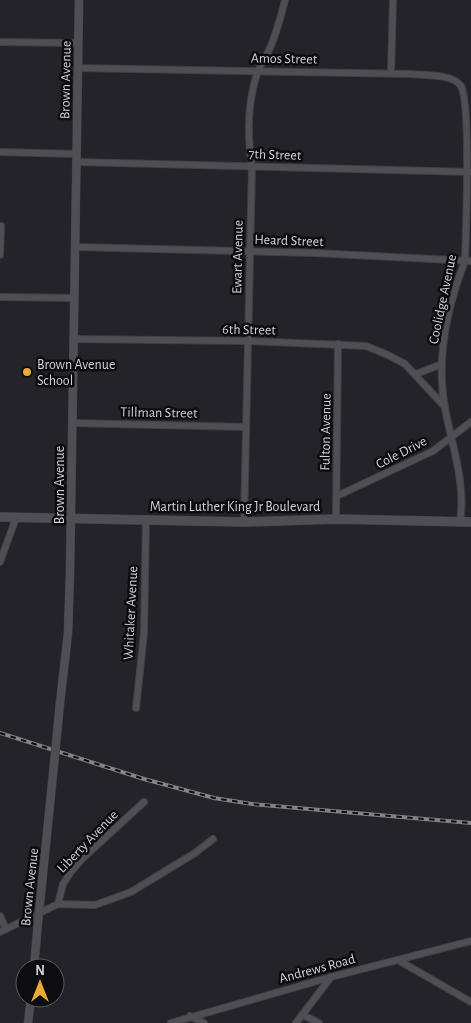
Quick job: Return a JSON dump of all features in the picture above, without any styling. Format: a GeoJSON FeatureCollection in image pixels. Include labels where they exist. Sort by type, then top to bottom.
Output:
{"type":"FeatureCollection","features":[{"type":"Feature","properties":{"kind":"main road","name":"Martin Luther King Jr Boulevard"},"geometry":{"type":"LineString","coordinates":[[0,517],[244,522],[336,519],[471,522]]}},
{"type":"Feature","properties":{"kind":"street","name":"Brown Avenue"},"geometry":{"type":"LineString","coordinates":[[35,958],[68,633],[78,162],[79,0]]}},
{"type":"Feature","properties":{"kind":"street","name":"Ewart Avenue"},"geometry":{"type":"LineString","coordinates":[[244,522],[252,166],[248,143],[248,123],[250,99],[258,70],[270,50],[285,0]]}},
{"type":"Feature","properties":{"kind":"street"},"geometry":{"type":"LineString","coordinates":[[391,73],[393,0]]}},
{"type":"Feature","properties":{"kind":"street"},"geometry":{"type":"LineString","coordinates":[[0,42],[78,43]]}},
{"type":"Feature","properties":{"kind":"street","name":"Amos Street"},"geometry":{"type":"LineString","coordinates":[[78,68],[391,73],[449,78],[461,85],[468,109]]}},
{"type":"Feature","properties":{"kind":"street","name":"Coolidge Avenue"},"geometry":{"type":"LineString","coordinates":[[460,522],[462,505],[460,479],[445,407],[442,364],[456,282],[468,261],[468,109]]}},
{"type":"Feature","properties":{"kind":"street"},"geometry":{"type":"LineString","coordinates":[[0,152],[77,154]]}},
{"type":"Feature","properties":{"kind":"street","name":"7th Street"},"geometry":{"type":"LineString","coordinates":[[78,162],[469,172]]}},
{"type":"Feature","properties":{"kind":"street"},"geometry":{"type":"LineString","coordinates":[[0,226],[0,255]]}},
{"type":"Feature","properties":{"kind":"street","name":"Heard Street"},"geometry":{"type":"LineString","coordinates":[[76,247],[250,251],[468,261]]}},
{"type":"Feature","properties":{"kind":"street"},"geometry":{"type":"LineString","coordinates":[[0,297],[74,298]]}},
{"type":"Feature","properties":{"kind":"street","name":"6th Street"},"geometry":{"type":"LineString","coordinates":[[73,338],[248,341],[366,346],[405,364],[445,407]]}},
{"type":"Feature","properties":{"kind":"street","name":"Fulton Avenue"},"geometry":{"type":"LineString","coordinates":[[336,519],[338,344]]}},
{"type":"Feature","properties":{"kind":"street"},"geometry":{"type":"LineString","coordinates":[[416,374],[442,364]]}},
{"type":"Feature","properties":{"kind":"street","name":"Cole Drive"},"geometry":{"type":"LineString","coordinates":[[337,496],[433,451],[471,422]]}},
{"type":"Feature","properties":{"kind":"street","name":"Tillman Street"},"geometry":{"type":"LineString","coordinates":[[72,423],[246,426]]}},
{"type":"Feature","properties":{"kind":"street"},"geometry":{"type":"LineString","coordinates":[[0,562],[16,518]]}},
{"type":"Feature","properties":{"kind":"street","name":"Whitaker Avenue"},"geometry":{"type":"LineString","coordinates":[[136,708],[144,633],[146,520]]}},
{"type":"Feature","properties":{"kind":"street","name":"Liberty Avenue"},"geometry":{"type":"LineString","coordinates":[[58,904],[63,884],[70,873],[144,802]]}},
{"type":"Feature","properties":{"kind":"street"},"geometry":{"type":"LineString","coordinates":[[0,916],[3,930],[58,904],[95,905],[131,892],[195,853],[213,839]]}},
{"type":"Feature","properties":{"kind":"street","name":"Andrews Road"},"geometry":{"type":"LineString","coordinates":[[170,1023],[331,977],[471,941]]}},
{"type":"Feature","properties":{"kind":"street"},"geometry":{"type":"LineString","coordinates":[[398,960],[471,1002]]}},
{"type":"Feature","properties":{"kind":"street"},"geometry":{"type":"LineString","coordinates":[[296,1023],[331,977]]}},
{"type":"Feature","properties":{"kind":"street"},"geometry":{"type":"LineString","coordinates":[[28,1023],[30,1008]]}},
{"type":"Feature","properties":{"kind":"street"},"geometry":{"type":"LineString","coordinates":[[303,1015],[319,1023]]}},
{"type":"Feature","properties":{"kind":"street"},"geometry":{"type":"LineString","coordinates":[[190,1016],[204,1023]]}},
{"type":"Feature","properties":{"kind":"railway"},"geometry":{"type":"LineString","coordinates":[[0,733],[144,779],[214,798],[252,804],[471,823]]}},
{"type":"Feature","properties":{"kind":"place","name":"Brown Avenue School"},"geometry":{"type":"Point","coordinates":[27,372]}}]}
